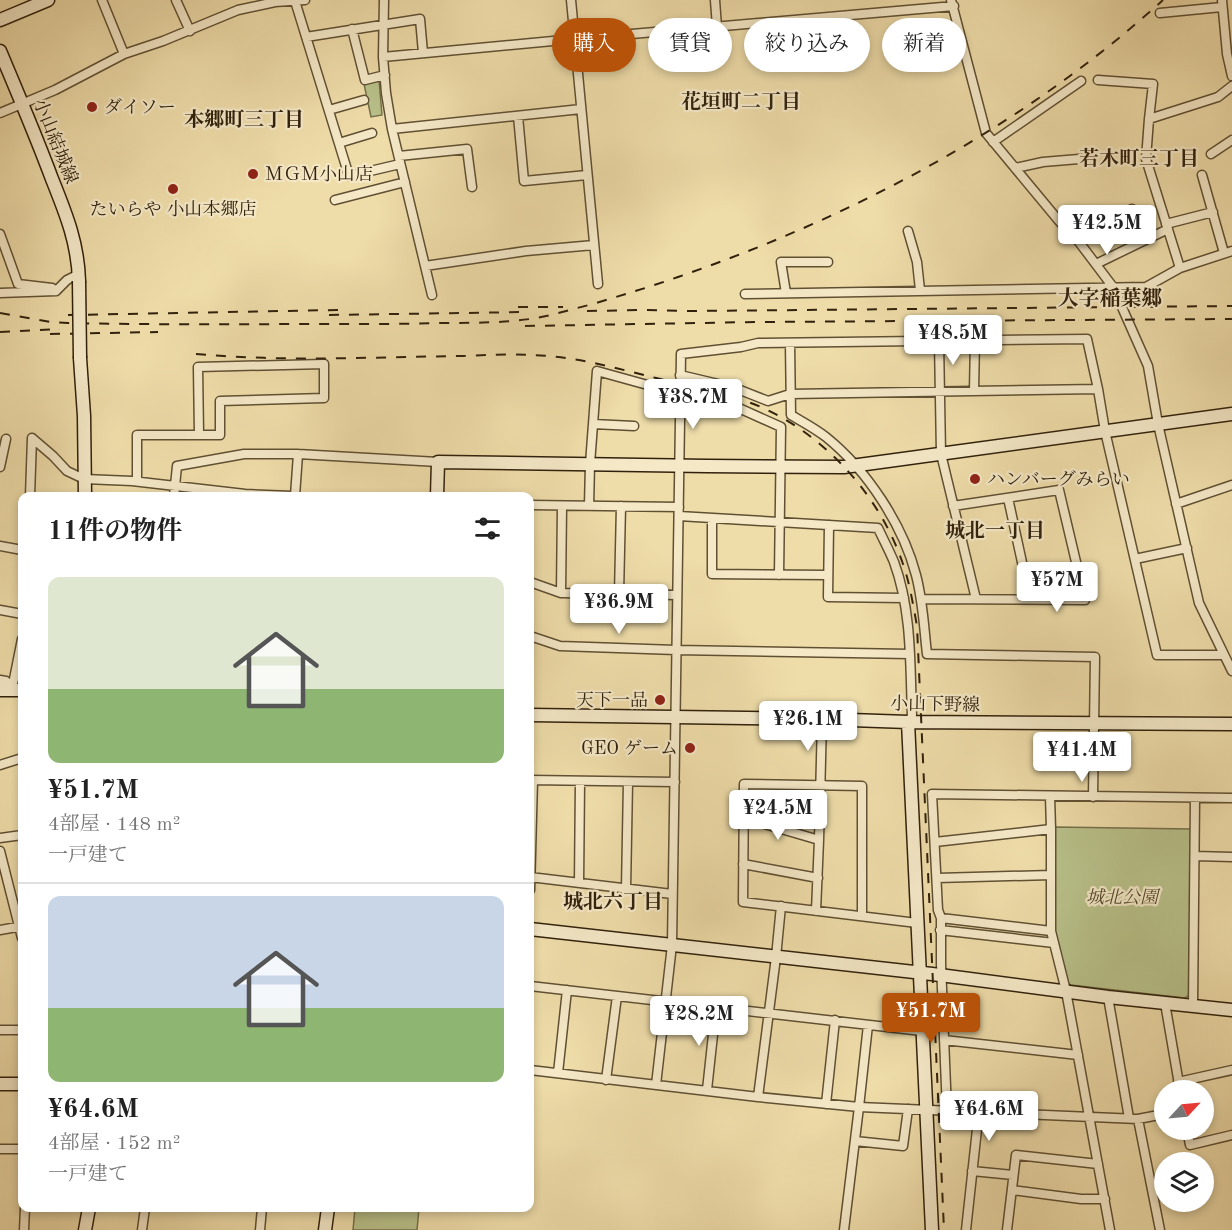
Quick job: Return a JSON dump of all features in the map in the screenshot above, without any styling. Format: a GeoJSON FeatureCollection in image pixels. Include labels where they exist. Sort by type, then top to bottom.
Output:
{"type":"FeatureCollection","features":[{"type":"Feature","properties":{"kind":"street"},"geometry":{"type":"LineString","coordinates":[[0,20],[48,0]]}},
{"type":"Feature","properties":{"kind":"street"},"geometry":{"type":"LineString","coordinates":[[102,0],[124,54]]}},
{"type":"Feature","properties":{"kind":"street"},"geometry":{"type":"LineString","coordinates":[[176,0],[189,31]]}},
{"type":"Feature","properties":{"kind":"street"},"geometry":{"type":"LineString","coordinates":[[0,113],[55,90],[124,54],[164,41],[238,10],[275,2],[305,0]]}},
{"type":"Feature","properties":{"kind":"street"},"geometry":{"type":"LineString","coordinates":[[384,0],[383,57],[386,93],[392,129],[432,295]]}},
{"type":"Feature","properties":{"kind":"street"},"geometry":{"type":"LineString","coordinates":[[571,0],[572,18]]}},
{"type":"Feature","properties":{"kind":"street"},"geometry":{"type":"LineString","coordinates":[[715,0],[716,18]]}},
{"type":"Feature","properties":{"kind":"street"},"geometry":{"type":"LineString","coordinates":[[296,1],[349,176],[400,160],[467,148],[472,188]]}},
{"type":"Feature","properties":{"kind":"street"},"geometry":{"type":"LineString","coordinates":[[732,25],[953,3],[986,133],[1079,242],[1113,287],[1148,366],[1158,424],[1199,603],[1232,671]]}},
{"type":"Feature","properties":{"kind":"street"},"geometry":{"type":"LineString","coordinates":[[1160,13],[1222,4],[1227,54],[1232,76]]}},
{"type":"Feature","properties":{"kind":"street"},"geometry":{"type":"LineString","coordinates":[[306,37],[383,23],[420,19],[423,53]]}},
{"type":"Feature","properties":{"kind":"street"},"geometry":{"type":"LineString","coordinates":[[352,29],[365,80],[385,75]]}},
{"type":"Feature","properties":{"kind":"street"},"geometry":{"type":"LineString","coordinates":[[383,57],[552,41]]}},
{"type":"Feature","properties":{"kind":"street","name":"小山結城線"},"geometry":{"type":"LineString","coordinates":[[0,51],[47,166],[75,244],[79,277],[84,479]]}},
{"type":"Feature","properties":{"kind":"street"},"geometry":{"type":"LineString","coordinates":[[577,72],[598,284]]}},
{"type":"Feature","properties":{"kind":"street"},"geometry":{"type":"LineString","coordinates":[[1098,80],[1153,84],[1146,159],[1180,268]]}},
{"type":"Feature","properties":{"kind":"street"},"geometry":{"type":"LineString","coordinates":[[993,142],[1081,81]]}},
{"type":"Feature","properties":{"kind":"street"},"geometry":{"type":"LineString","coordinates":[[1149,118],[1218,97],[1232,86]]}},
{"type":"Feature","properties":{"kind":"street"},"geometry":{"type":"LineString","coordinates":[[329,110],[364,100]]}},
{"type":"Feature","properties":{"kind":"street"},"geometry":{"type":"LineString","coordinates":[[392,129],[581,109]]}},
{"type":"Feature","properties":{"kind":"street"},"geometry":{"type":"LineString","coordinates":[[518,116],[524,181],[587,175]]}},
{"type":"Feature","properties":{"kind":"street"},"geometry":{"type":"LineString","coordinates":[[339,143],[372,133]]}},
{"type":"Feature","properties":{"kind":"street"},"geometry":{"type":"LineString","coordinates":[[1211,154],[1232,140]]}},
{"type":"Feature","properties":{"kind":"street"},"geometry":{"type":"LineString","coordinates":[[1015,168],[1043,162],[1091,158]]}},
{"type":"Feature","properties":{"kind":"street"},"geometry":{"type":"LineString","coordinates":[[744,294],[1146,287],[1180,268],[1228,252],[1213,212],[1203,175]]}},
{"type":"Feature","properties":{"kind":"street"},"geometry":{"type":"LineString","coordinates":[[335,200],[405,182]]}},
{"type":"Feature","properties":{"kind":"street"},"geometry":{"type":"LineString","coordinates":[[1079,242],[1132,209]]}},
{"type":"Feature","properties":{"kind":"street"},"geometry":{"type":"LineString","coordinates":[[1096,264],[1167,226],[1213,212]]}},
{"type":"Feature","properties":{"kind":"street"},"geometry":{"type":"LineString","coordinates":[[908,231],[917,262],[920,290]]}},
{"type":"Feature","properties":{"kind":"street"},"geometry":{"type":"LineString","coordinates":[[0,234],[18,284],[52,288],[56,291]]}},
{"type":"Feature","properties":{"kind":"street"},"geometry":{"type":"LineString","coordinates":[[425,266],[526,251],[594,245]]}},
{"type":"Feature","properties":{"kind":"street"},"geometry":{"type":"LineString","coordinates":[[786,293],[781,262],[828,262]]}},
{"type":"Feature","properties":{"kind":"street"},"geometry":{"type":"LineString","coordinates":[[0,293],[56,291],[67,280],[79,277]]}},
{"type":"Feature","properties":{"kind":"street"},"geometry":{"type":"LineString","coordinates":[[656,1085],[672,945],[681,354],[758,343],[1087,339],[1105,431],[1156,655],[1224,655]]}},
{"type":"Feature","properties":{"kind":"street"},"geometry":{"type":"LineString","coordinates":[[974,391],[975,340]]}},
{"type":"Feature","properties":{"kind":"street"},"geometry":{"type":"LineString","coordinates":[[939,341],[941,454],[976,599]]}},
{"type":"Feature","properties":{"kind":"street"},"geometry":{"type":"LineString","coordinates":[[790,343],[791,415],[826,437],[855,465],[878,495],[897,526],[911,556],[917,578],[927,654],[1095,657],[1093,797]]}},
{"type":"Feature","properties":{"kind":"street"},"geometry":{"type":"LineString","coordinates":[[137,481],[136,435],[199,435],[220,435],[220,401],[324,398],[324,364],[198,368],[199,435]]}},
{"type":"Feature","properties":{"kind":"street"},"geometry":{"type":"LineString","coordinates":[[589,506],[597,371],[680,394],[732,405],[781,427],[779,575]]}},
{"type":"Feature","properties":{"kind":"street"},"geometry":{"type":"LineString","coordinates":[[680,375],[735,388],[768,401],[790,394],[1098,389]]}},
{"type":"Feature","properties":{"kind":"street"},"geometry":{"type":"LineString","coordinates":[[174,492],[177,466],[244,454],[298,454],[438,462],[844,466],[1232,414]]}},
{"type":"Feature","properties":{"kind":"street"},"geometry":{"type":"LineString","coordinates":[[593,424],[634,426]]}},
{"type":"Feature","properties":{"kind":"street"},"geometry":{"type":"LineString","coordinates":[[30,492],[32,438],[67,471],[84,479],[137,481],[223,492]]}},
{"type":"Feature","properties":{"kind":"street"},"geometry":{"type":"LineString","coordinates":[[0,467],[6,440]]}},
{"type":"Feature","properties":{"kind":"street"},"geometry":{"type":"LineString","coordinates":[[293,492],[298,454]]}},
{"type":"Feature","properties":{"kind":"street"},"geometry":{"type":"LineString","coordinates":[[437,492],[438,462]]}},
{"type":"Feature","properties":{"kind":"street"},"geometry":{"type":"LineString","coordinates":[[84,479],[85,492]]}},
{"type":"Feature","properties":{"kind":"street"},"geometry":{"type":"LineString","coordinates":[[1176,504],[1232,485]]}},
{"type":"Feature","properties":{"kind":"street"},"geometry":{"type":"LineString","coordinates":[[921,599],[1085,600],[1059,490],[953,506]]}},
{"type":"Feature","properties":{"kind":"street"},"geometry":{"type":"LineString","coordinates":[[1008,498],[1030,599]]}},
{"type":"Feature","properties":{"kind":"street"},"geometry":{"type":"LineString","coordinates":[[534,505],[621,506],[712,518],[878,528],[894,562],[904,598],[908,626],[912,716],[908,722],[932,1230]]}},
{"type":"Feature","properties":{"kind":"street"},"geometry":{"type":"LineString","coordinates":[[561,593],[562,506]]}},
{"type":"Feature","properties":{"kind":"street"},"geometry":{"type":"LineString","coordinates":[[619,594],[621,506]]}},
{"type":"Feature","properties":{"kind":"street"},"geometry":{"type":"LineString","coordinates":[[712,518],[712,574],[828,576]]}},
{"type":"Feature","properties":{"kind":"street"},"geometry":{"type":"LineString","coordinates":[[829,525],[828,597],[904,598]]}},
{"type":"Feature","properties":{"kind":"street"},"geometry":{"type":"LineString","coordinates":[[0,546],[18,549]]}},
{"type":"Feature","properties":{"kind":"street"},"geometry":{"type":"LineString","coordinates":[[1135,560],[1187,548]]}},
{"type":"Feature","properties":{"kind":"street"},"geometry":{"type":"LineString","coordinates":[[534,583],[561,593],[677,595]]}},
{"type":"Feature","properties":{"kind":"street"},"geometry":{"type":"LineString","coordinates":[[0,610],[18,613]]}},
{"type":"Feature","properties":{"kind":"street"},"geometry":{"type":"LineString","coordinates":[[534,637],[560,646],[910,654]]}},
{"type":"Feature","properties":{"kind":"street"},"geometry":{"type":"LineString","coordinates":[[12,690],[18,659]]}},
{"type":"Feature","properties":{"kind":"street"},"geometry":{"type":"LineString","coordinates":[[0,680],[6,681],[12,690]]}},
{"type":"Feature","properties":{"kind":"street","name":"小山下野線"},"geometry":{"type":"LineString","coordinates":[[534,715],[908,722],[1232,724]]}},
{"type":"Feature","properties":{"kind":"street"},"geometry":{"type":"LineString","coordinates":[[816,911],[822,719]]}},
{"type":"Feature","properties":{"kind":"street"},"geometry":{"type":"LineString","coordinates":[[0,765],[18,759]]}},
{"type":"Feature","properties":{"kind":"street"},"geometry":{"type":"LineString","coordinates":[[534,780],[675,782]]}},
{"type":"Feature","properties":{"kind":"street"},"geometry":{"type":"LineString","coordinates":[[579,883],[580,781]]}},
{"type":"Feature","properties":{"kind":"street"},"geometry":{"type":"LineString","coordinates":[[626,889],[628,782]]}},
{"type":"Feature","properties":{"kind":"street"},"geometry":{"type":"LineString","coordinates":[[862,915],[862,786],[744,784],[743,902],[917,922]]}},
{"type":"Feature","properties":{"kind":"street"},"geometry":{"type":"LineString","coordinates":[[947,1110],[941,918],[938,910],[932,794],[1232,798]]}},
{"type":"Feature","properties":{"kind":"street"},"geometry":{"type":"LineString","coordinates":[[1050,796],[1051,931],[1066,991],[1110,1230]]}},
{"type":"Feature","properties":{"kind":"street"},"geometry":{"type":"LineString","coordinates":[[1193,1006],[1195,798]]}},
{"type":"Feature","properties":{"kind":"street"},"geometry":{"type":"LineString","coordinates":[[744,818],[819,840]]}},
{"type":"Feature","properties":{"kind":"street"},"geometry":{"type":"LineString","coordinates":[[935,842],[1051,829]]}},
{"type":"Feature","properties":{"kind":"street"},"geometry":{"type":"LineString","coordinates":[[0,838],[18,836]]}},
{"type":"Feature","properties":{"kind":"street"},"geometry":{"type":"LineString","coordinates":[[0,851],[18,915]]}},
{"type":"Feature","properties":{"kind":"street"},"geometry":{"type":"LineString","coordinates":[[1195,856],[1232,857]]}},
{"type":"Feature","properties":{"kind":"street"},"geometry":{"type":"LineString","coordinates":[[743,864],[818,878]]}},
{"type":"Feature","properties":{"kind":"street"},"geometry":{"type":"LineString","coordinates":[[937,878],[1051,875]]}},
{"type":"Feature","properties":{"kind":"street"},"geometry":{"type":"LineString","coordinates":[[534,878],[672,894]]}},
{"type":"Feature","properties":{"kind":"street"},"geometry":{"type":"LineString","coordinates":[[758,1097],[781,906]]}},
{"type":"Feature","properties":{"kind":"street"},"geometry":{"type":"LineString","coordinates":[[941,918],[1051,931]]}},
{"type":"Feature","properties":{"kind":"street"},"geometry":{"type":"LineString","coordinates":[[0,930],[18,927]]}},
{"type":"Feature","properties":{"kind":"street"},"geometry":{"type":"LineString","coordinates":[[534,929],[1232,1010]]}},
{"type":"Feature","properties":{"kind":"street"},"geometry":{"type":"LineString","coordinates":[[940,930],[1054,943]]}},
{"type":"Feature","properties":{"kind":"street"},"geometry":{"type":"LineString","coordinates":[[534,986],[922,1031]]}},
{"type":"Feature","properties":{"kind":"street"},"geometry":{"type":"LineString","coordinates":[[558,1073],[567,990]]}},
{"type":"Feature","properties":{"kind":"street"},"geometry":{"type":"LineString","coordinates":[[606,1080],[617,996]]}},
{"type":"Feature","properties":{"kind":"street"},"geometry":{"type":"LineString","coordinates":[[1108,997],[1133,1119],[1160,1230]]}},
{"type":"Feature","properties":{"kind":"street"},"geometry":{"type":"LineString","coordinates":[[1165,1002],[1178,1080]]}},
{"type":"Feature","properties":{"kind":"street"},"geometry":{"type":"LineString","coordinates":[[707,1090],[716,1007]]}},
{"type":"Feature","properties":{"kind":"street"},"geometry":{"type":"LineString","coordinates":[[826,1104],[835,1020]]}},
{"type":"Feature","properties":{"kind":"street"},"geometry":{"type":"LineString","coordinates":[[844,1230],[868,1025]]}},
{"type":"Feature","properties":{"kind":"street"},"geometry":{"type":"LineString","coordinates":[[0,1030],[18,1030]]}},
{"type":"Feature","properties":{"kind":"street"},"geometry":{"type":"LineString","coordinates":[[944,1040],[1078,1055]]}},
{"type":"Feature","properties":{"kind":"street"},"geometry":{"type":"LineString","coordinates":[[534,1070],[860,1107],[1133,1119],[1154,1116]]}},
{"type":"Feature","properties":{"kind":"street"},"geometry":{"type":"LineString","coordinates":[[1199,1080],[1232,1070]]}},
{"type":"Feature","properties":{"kind":"street"},"geometry":{"type":"LineString","coordinates":[[0,1084],[18,1084]]}},
{"type":"Feature","properties":{"kind":"street"},"geometry":{"type":"LineString","coordinates":[[855,1141],[903,1146],[908,1109]]}},
{"type":"Feature","properties":{"kind":"street"},"geometry":{"type":"LineString","coordinates":[[966,1230],[979,1111]]}},
{"type":"Feature","properties":{"kind":"street"},"geometry":{"type":"LineString","coordinates":[[1214,1139],[1232,1135]]}},
{"type":"Feature","properties":{"kind":"street"},"geometry":{"type":"LineString","coordinates":[[1189,1140],[1190,1145],[1211,1140]]}},
{"type":"Feature","properties":{"kind":"street"},"geometry":{"type":"LineString","coordinates":[[0,1149],[18,1149]]}},
{"type":"Feature","properties":{"kind":"street"},"geometry":{"type":"LineString","coordinates":[[1007,1230],[1016,1155],[1098,1164]]}},
{"type":"Feature","properties":{"kind":"street"},"geometry":{"type":"LineString","coordinates":[[972,1170],[1013,1175]]}},
{"type":"Feature","properties":{"kind":"street"},"geometry":{"type":"LineString","coordinates":[[1012,1190],[1081,1199],[1105,1199]]}},
{"type":"Feature","properties":{"kind":"street"},"geometry":{"type":"LineString","coordinates":[[24,1230],[25,1212]]}},
{"type":"Feature","properties":{"kind":"street"},"geometry":{"type":"LineString","coordinates":[[85,1230],[88,1212]]}},
{"type":"Feature","properties":{"kind":"street"},"geometry":{"type":"LineString","coordinates":[[142,1230],[145,1212]]}},
{"type":"Feature","properties":{"kind":"street"},"geometry":{"type":"LineString","coordinates":[[260,1230],[262,1212]]}},
{"type":"Feature","properties":{"kind":"street"},"geometry":{"type":"LineString","coordinates":[[326,1230],[328,1212]]}},
{"type":"Feature","properties":{"kind":"green space"},"geometry":{"type":"Polygon","coordinates":[[[379,80],[382,115],[371,117],[364,84],[379,80]]]}},
{"type":"Feature","properties":{"kind":"green space","name":"城北公園"},"geometry":{"type":"Polygon","coordinates":[[[1055,827],[1191,829],[1189,995],[1185,998],[1071,985],[1067,982],[1053,917],[1055,827]]]}},
{"type":"Feature","properties":{"kind":"green space"},"geometry":{"type":"Polygon","coordinates":[[[355,1212],[419,1212],[417,1230],[353,1230],[355,1212]]]}},
{"type":"Feature","properties":{"kind":"railway"},"geometry":{"type":"LineString","coordinates":[[0,313],[68,323],[474,323],[530,319],[593,304],[667,281],[744,253],[873,196],[935,163],[995,127],[1053,88],[1110,46],[1163,0]]}},
{"type":"Feature","properties":{"kind":"railway"},"geometry":{"type":"LineString","coordinates":[[587,311],[1232,306]]}},
{"type":"Feature","properties":{"kind":"railway"},"geometry":{"type":"LineString","coordinates":[[518,307],[563,307]]}},
{"type":"Feature","properties":{"kind":"railway"},"geometry":{"type":"LineString","coordinates":[[68,315],[338,310]]}},
{"type":"Feature","properties":{"kind":"railway"},"geometry":{"type":"LineString","coordinates":[[329,315],[527,312]]}},
{"type":"Feature","properties":{"kind":"railway"},"geometry":{"type":"LineString","coordinates":[[525,326],[1232,319]]}},
{"type":"Feature","properties":{"kind":"railway"},"geometry":{"type":"LineString","coordinates":[[0,332],[60,329]]}},
{"type":"Feature","properties":{"kind":"railway"},"geometry":{"type":"LineString","coordinates":[[50,334],[158,332]]}},
{"type":"Feature","properties":{"kind":"railway"},"geometry":{"type":"LineString","coordinates":[[196,354],[296,358],[523,355],[579,360],[709,390],[761,407],[807,434],[848,471],[865,492],[893,539],[908,579],[917,626],[944,1230]]}},
{"type":"Feature","properties":{"kind":"place","name":"ダイソー"},"geometry":{"type":"Point","coordinates":[92,107]}},
{"type":"Feature","properties":{"kind":"place","name":"ＭＧＭ小山店"},"geometry":{"type":"Point","coordinates":[253,174]}},
{"type":"Feature","properties":{"kind":"place","name":"たいらや 小山本郷店"},"geometry":{"type":"Point","coordinates":[173,189]}},
{"type":"Feature","properties":{"kind":"place","name":"ハンバーグみらい"},"geometry":{"type":"Point","coordinates":[975,479]}},
{"type":"Feature","properties":{"kind":"place","name":"天下一品"},"geometry":{"type":"Point","coordinates":[660,700]}},
{"type":"Feature","properties":{"kind":"place","name":"GEO ゲーム"},"geometry":{"type":"Point","coordinates":[690,748]}},
{"type":"Feature","properties":{"kind":"district","name":"花垣町二丁目"},"geometry":{"type":"Point","coordinates":[741,101]}},
{"type":"Feature","properties":{"kind":"district","name":"本郷町三丁目"},"geometry":{"type":"Point","coordinates":[244,119]}},
{"type":"Feature","properties":{"kind":"district","name":"若木町三丁目"},"geometry":{"type":"Point","coordinates":[1139,158]}},
{"type":"Feature","properties":{"kind":"district","name":"大字稲葉郷"},"geometry":{"type":"Point","coordinates":[1110,298]}},
{"type":"Feature","properties":{"kind":"district","name":"城北一丁目"},"geometry":{"type":"Point","coordinates":[995,530]}},
{"type":"Feature","properties":{"kind":"district","name":"城北六丁目"},"geometry":{"type":"Point","coordinates":[613,901]}}]}
